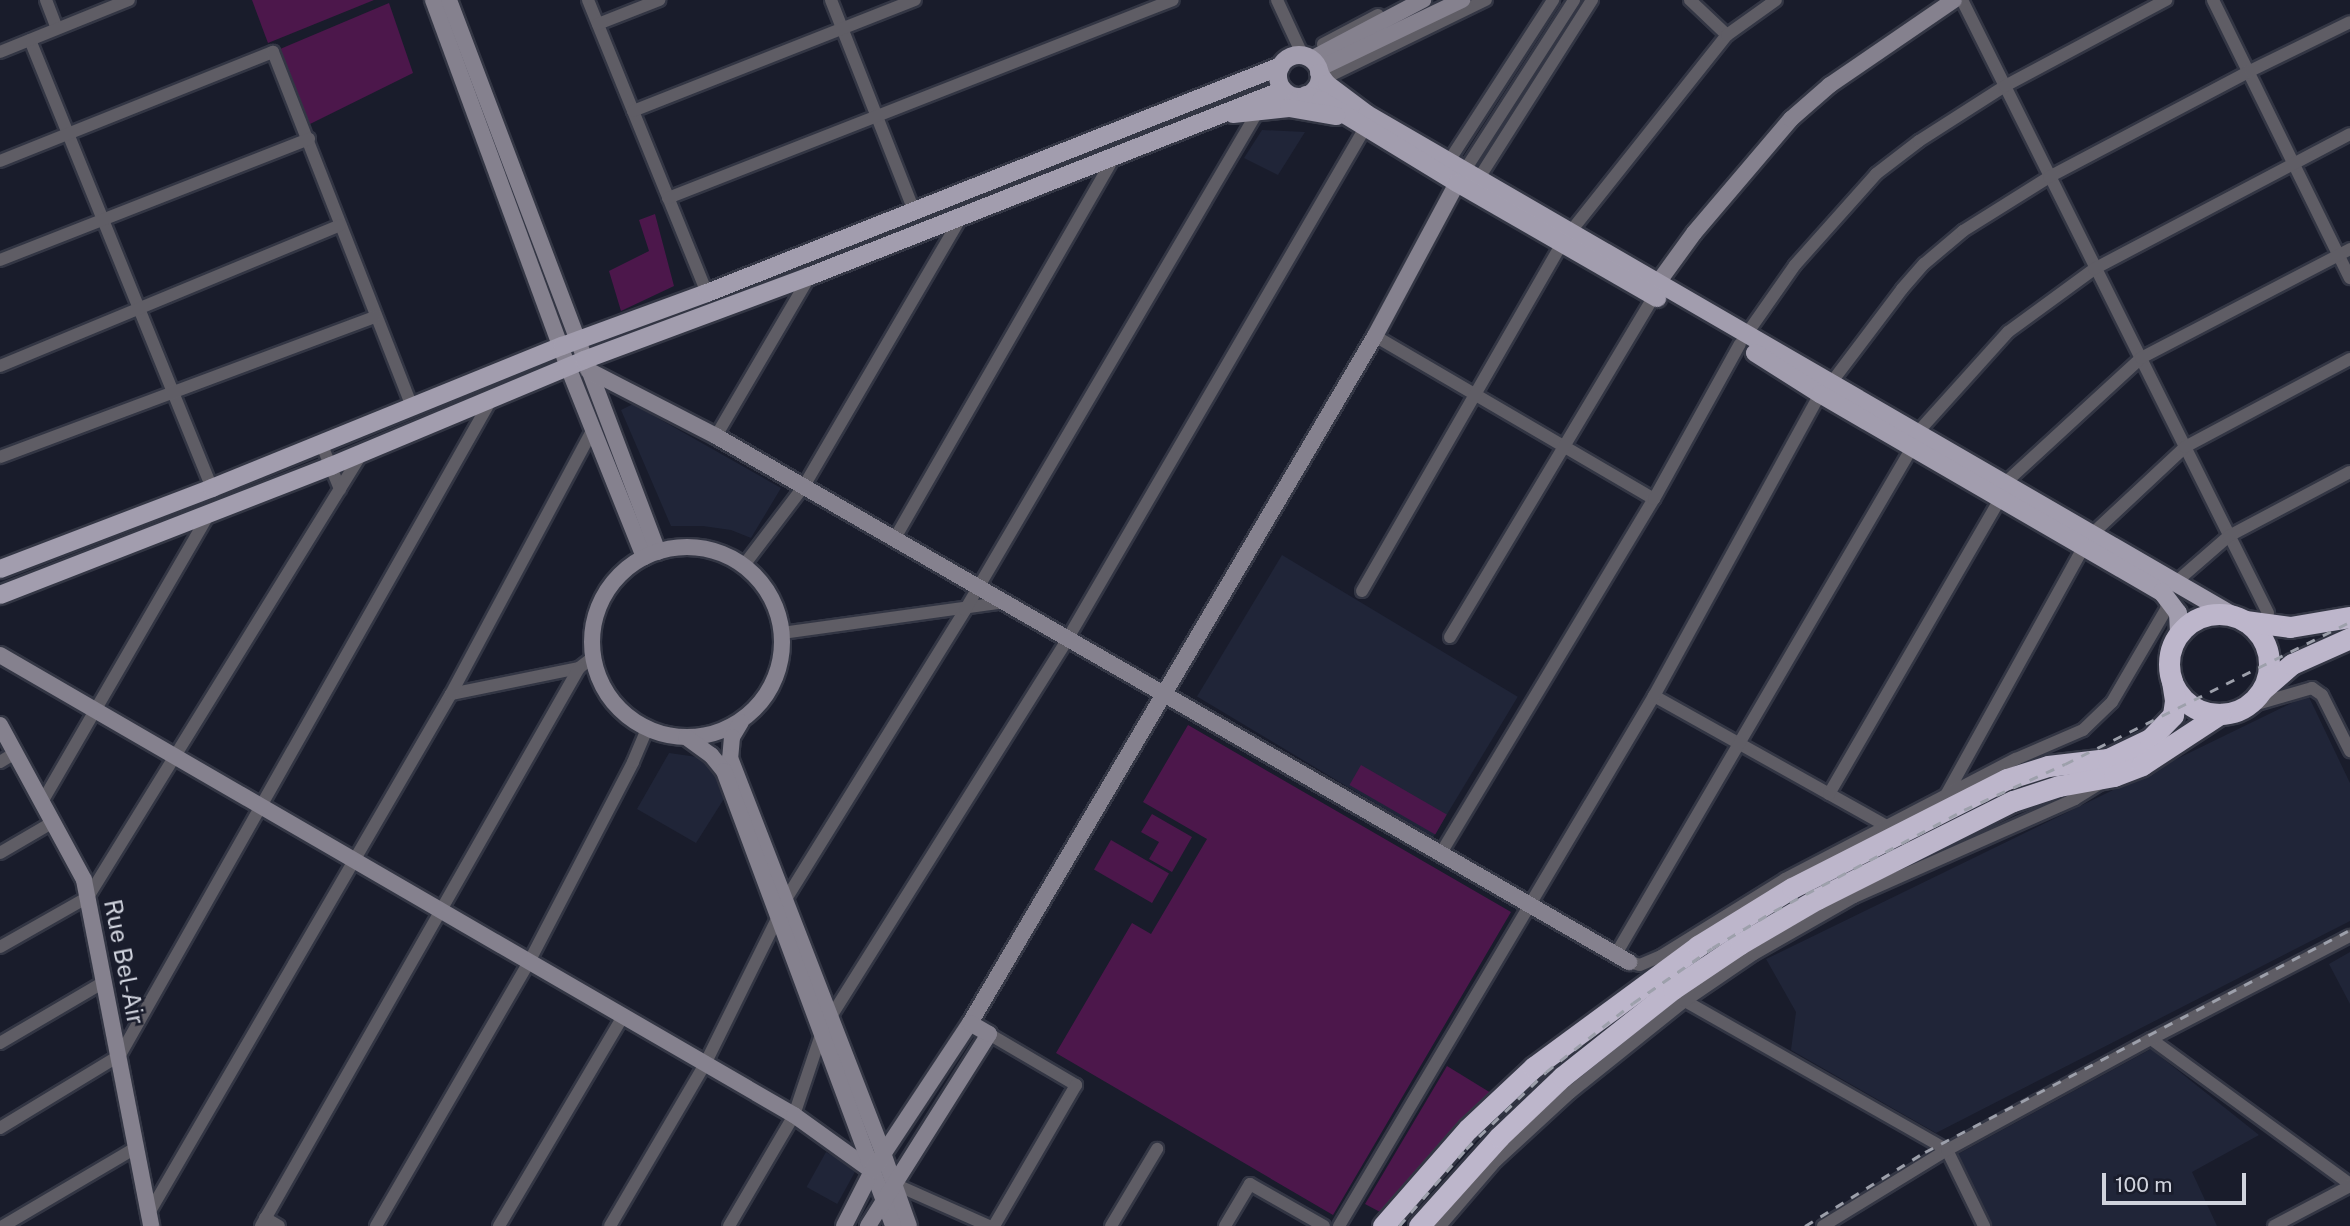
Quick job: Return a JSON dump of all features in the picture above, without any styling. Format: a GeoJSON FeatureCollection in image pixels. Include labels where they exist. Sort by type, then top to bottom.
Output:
{"type":"FeatureCollection","features":[{"type":"Feature","properties":{"kind":"highway"},"geometry":{"type":"LineString","coordinates":[[1383,1226],[1468,1129],[1534,1067],[1698,946],[1792,888],[2007,779],[2048,766],[2108,759],[2150,740],[2173,715],[2169,661],[2179,635],[2189,625],[2205,617],[2239,618],[2290,627],[2350,617]]}},
{"type":"Feature","properties":{"kind":"highway"},"geometry":{"type":"LineString","coordinates":[[2239,618],[2259,634],[2267,651],[2268,674],[2261,691]]}},
{"type":"Feature","properties":{"kind":"highway"},"geometry":{"type":"LineString","coordinates":[[1419,1226],[1499,1137],[1541,1096],[1673,989],[1740,944],[1817,899],[1968,833],[2043,790],[2112,777],[2158,757],[2220,714],[2244,708],[2292,664],[2350,638]]}},
{"type":"Feature","properties":{"kind":"highway"},"geometry":{"type":"LineString","coordinates":[[2172,681],[2191,706],[2220,714]]}},
{"type":"Feature","properties":{"kind":"main road"},"geometry":{"type":"LineString","coordinates":[[0,569],[1281,66],[1290,57],[1313,65],[1367,114],[1449,161],[1467,177]]}},
{"type":"Feature","properties":{"kind":"main road"},"geometry":{"type":"LineString","coordinates":[[1306,95],[1317,86],[1313,65]]}},
{"type":"Feature","properties":{"kind":"main road"},"geometry":{"type":"LineString","coordinates":[[1281,66],[1278,77],[1283,90],[1294,96],[1306,95],[1321,100],[1357,124],[1467,177],[1656,290],[2169,587],[2239,618]]}},
{"type":"Feature","properties":{"kind":"main road"},"geometry":{"type":"LineString","coordinates":[[0,595],[331,466],[492,397],[580,366],[1283,90]]}},
{"type":"Feature","properties":{"kind":"main road"},"geometry":{"type":"LineString","coordinates":[[1192,124],[1216,117],[1258,111],[1302,109],[1357,124]]}},
{"type":"Feature","properties":{"kind":"main road"},"geometry":{"type":"LineString","coordinates":[[2169,587],[2178,613],[2179,635]]}},
{"type":"Feature","properties":{"kind":"street"},"geometry":{"type":"LineString","coordinates":[[47,0],[57,28]]}},
{"type":"Feature","properties":{"kind":"street"},"geometry":{"type":"LineString","coordinates":[[0,52],[129,0]]}},
{"type":"Feature","properties":{"kind":"street"},"geometry":{"type":"LineString","coordinates":[[433,0],[580,366],[651,554]]}},
{"type":"Feature","properties":{"kind":"street"},"geometry":{"type":"LineString","coordinates":[[449,0],[570,343]]}},
{"type":"Feature","properties":{"kind":"street"},"geometry":{"type":"LineString","coordinates":[[588,0],[707,293]]}},
{"type":"Feature","properties":{"kind":"street"},"geometry":{"type":"LineString","coordinates":[[598,24],[659,0]]}},
{"type":"Feature","properties":{"kind":"street"},"geometry":{"type":"LineString","coordinates":[[831,0],[914,211]]}},
{"type":"Feature","properties":{"kind":"street"},"geometry":{"type":"LineString","coordinates":[[633,111],[915,0]]}},
{"type":"Feature","properties":{"kind":"street"},"geometry":{"type":"LineString","coordinates":[[668,198],[1173,0]]}},
{"type":"Feature","properties":{"kind":"street"},"geometry":{"type":"LineString","coordinates":[[1278,0],[1313,65]]}},
{"type":"Feature","properties":{"kind":"street"},"geometry":{"type":"LineString","coordinates":[[1313,65],[1346,31],[1408,0]]}},
{"type":"Feature","properties":{"kind":"street"},"geometry":{"type":"LineString","coordinates":[[1313,65],[1423,0]]}},
{"type":"Feature","properties":{"kind":"street"},"geometry":{"type":"LineString","coordinates":[[1313,65],[1462,0]]}},
{"type":"Feature","properties":{"kind":"street"},"geometry":{"type":"LineString","coordinates":[[1313,65],[1486,0]]}},
{"type":"Feature","properties":{"kind":"street"},"geometry":{"type":"LineString","coordinates":[[1449,161],[1553,0]]}},
{"type":"Feature","properties":{"kind":"street"},"geometry":{"type":"LineString","coordinates":[[844,1226],[872,1171],[970,1023],[1467,177],[1574,0]]}},
{"type":"Feature","properties":{"kind":"street"},"geometry":{"type":"LineString","coordinates":[[1467,177],[1592,0]]}},
{"type":"Feature","properties":{"kind":"street"},"geometry":{"type":"LineString","coordinates":[[1690,0],[1727,35]]}},
{"type":"Feature","properties":{"kind":"street"},"geometry":{"type":"LineString","coordinates":[[1362,591],[1567,237],[1727,35],[1776,0]]}},
{"type":"Feature","properties":{"kind":"street"},"geometry":{"type":"LineString","coordinates":[[1450,637],[1656,290],[1694,233],[1791,119],[1830,85],[1954,0]]}},
{"type":"Feature","properties":{"kind":"street"},"geometry":{"type":"LineString","coordinates":[[1962,0],[2267,613]]}},
{"type":"Feature","properties":{"kind":"street"},"geometry":{"type":"LineString","coordinates":[[1441,853],[1654,499],[1743,340],[1795,265],[1876,174],[1919,141],[2004,86],[2166,0]]}},
{"type":"Feature","properties":{"kind":"street"},"geometry":{"type":"LineString","coordinates":[[2213,0],[2293,162],[2344,252],[2350,278]]}},
{"type":"Feature","properties":{"kind":"street"},"geometry":{"type":"LineString","coordinates":[[1339,1226],[1654,696],[1826,388],[1924,264],[1963,231],[2049,177],[2250,71],[2350,23]]}},
{"type":"Feature","properties":{"kind":"street"},"geometry":{"type":"LineString","coordinates":[[30,40],[212,488]]}},
{"type":"Feature","properties":{"kind":"street"},"geometry":{"type":"LineString","coordinates":[[0,160],[273,52],[412,407]]}},
{"type":"Feature","properties":{"kind":"street"},"geometry":{"type":"LineString","coordinates":[[786,899],[979,587],[1258,111]]}},
{"type":"Feature","properties":{"kind":"street"},"geometry":{"type":"LineString","coordinates":[[830,1018],[1068,638],[1357,124]]}},
{"type":"Feature","properties":{"kind":"street"},"geometry":{"type":"LineString","coordinates":[[1623,958],[1739,744],[1915,440],[2008,332],[2094,269],[2350,134]]}},
{"type":"Feature","properties":{"kind":"street"},"geometry":{"type":"LineString","coordinates":[[0,260],[309,139]]}},
{"type":"Feature","properties":{"kind":"street"},"geometry":{"type":"LineString","coordinates":[[895,538],[1116,154]]}},
{"type":"Feature","properties":{"kind":"street"},"geometry":{"type":"LineString","coordinates":[[744,565],[804,486],[963,214]]}},
{"type":"Feature","properties":{"kind":"street"},"geometry":{"type":"LineString","coordinates":[[0,366],[340,225]]}},
{"type":"Feature","properties":{"kind":"street"},"geometry":{"type":"LineString","coordinates":[[1829,794],[2002,491],[2141,358],[2344,252]]}},
{"type":"Feature","properties":{"kind":"street"},"geometry":{"type":"LineString","coordinates":[[716,436],[810,276]]}},
{"type":"Feature","properties":{"kind":"street"},"geometry":{"type":"LineString","coordinates":[[0,457],[375,317]]}},
{"type":"Feature","properties":{"kind":"street"},"geometry":{"type":"LineString","coordinates":[[1375,337],[1654,499]]}},
{"type":"Feature","properties":{"kind":"street"},"geometry":{"type":"LineString","coordinates":[[1944,798],[2088,540],[2185,447],[2350,359]]}},
{"type":"Feature","properties":{"kind":"street"},"geometry":{"type":"LineString","coordinates":[[580,366],[593,429],[651,554]]}},
{"type":"Feature","properties":{"kind":"street"},"geometry":{"type":"LineString","coordinates":[[580,366],[716,436],[1623,958],[1640,965],[1661,956],[1756,895],[2015,759],[2069,738],[2096,721],[2112,702],[2167,608],[2169,587],[2229,536],[2350,472]]}},
{"type":"Feature","properties":{"kind":"street"},"geometry":{"type":"LineString","coordinates":[[0,1128],[120,1055],[492,397]]}},
{"type":"Feature","properties":{"kind":"street"},"geometry":{"type":"LineString","coordinates":[[151,1223],[354,860],[451,694],[593,429]]}},
{"type":"Feature","properties":{"kind":"street"},"geometry":{"type":"LineString","coordinates":[[321,443],[340,489]]}},
{"type":"Feature","properties":{"kind":"street"},"geometry":{"type":"LineString","coordinates":[[0,947],[88,897],[363,452]]}},
{"type":"Feature","properties":{"kind":"street"},"geometry":{"type":"LineString","coordinates":[[42,802],[210,512]]}},
{"type":"Feature","properties":{"kind":"street"},"geometry":{"type":"LineString","coordinates":[[279,1226],[263,1222],[586,663],[592,628],[601,600],[618,576],[651,554],[702,548],[728,556],[744,565],[770,595],[782,633],[782,652],[775,680],[759,705],[742,720],[721,731],[686,737],[647,729],[627,717],[611,700],[586,663]]}},
{"type":"Feature","properties":{"kind":"street"},"geometry":{"type":"LineString","coordinates":[[782,633],[965,610],[1005,602]]}},
{"type":"Feature","properties":{"kind":"street"},"geometry":{"type":"LineString","coordinates":[[0,655],[794,1115],[872,1171]]}},
{"type":"Feature","properties":{"kind":"street"},"geometry":{"type":"LineString","coordinates":[[451,694],[586,663]]}},
{"type":"Feature","properties":{"kind":"street"},"geometry":{"type":"LineString","coordinates":[[2244,708],[2312,688],[2322,695],[2350,751]]}},
{"type":"Feature","properties":{"kind":"street"},"geometry":{"type":"LineString","coordinates":[[1654,696],[1887,826]]}},
{"type":"Feature","properties":{"kind":"street"},"geometry":{"type":"LineString","coordinates":[[742,720],[732,737],[730,758],[884,1153],[892,1183],[909,1226]]}},
{"type":"Feature","properties":{"kind":"street","name":"Rue Bel-Air"},"geometry":{"type":"LineString","coordinates":[[0,725],[79,865],[120,1055],[151,1223]]}},
{"type":"Feature","properties":{"kind":"street"},"geometry":{"type":"LineString","coordinates":[[376,1226],[529,962],[633,762],[647,729]]}},
{"type":"Feature","properties":{"kind":"street"},"geometry":{"type":"LineString","coordinates":[[686,737],[711,755],[724,771],[893,1226]]}},
{"type":"Feature","properties":{"kind":"street"},"geometry":{"type":"LineString","coordinates":[[0,762],[15,753]]}},
{"type":"Feature","properties":{"kind":"street"},"geometry":{"type":"LineString","coordinates":[[0,853],[53,822]]}},
{"type":"Feature","properties":{"kind":"street"},"geometry":{"type":"LineString","coordinates":[[1440,1226],[1496,1161],[1528,1130],[1685,1001],[1754,954],[1968,833]]}},
{"type":"Feature","properties":{"kind":"street"},"geometry":{"type":"LineString","coordinates":[[610,1226],[705,1064],[777,919]]}},
{"type":"Feature","properties":{"kind":"street"},"geometry":{"type":"LineString","coordinates":[[1823,1226],[1947,1150],[2151,1039],[2350,936]]}},
{"type":"Feature","properties":{"kind":"street"},"geometry":{"type":"LineString","coordinates":[[0,1043],[104,982]]}},
{"type":"Feature","properties":{"kind":"street"},"geometry":{"type":"LineString","coordinates":[[1685,1001],[1947,1150],[1984,1226]]}},
{"type":"Feature","properties":{"kind":"street"},"geometry":{"type":"LineString","coordinates":[[499,1226],[623,1016]]}},
{"type":"Feature","properties":{"kind":"street"},"geometry":{"type":"LineString","coordinates":[[892,1183],[991,1226],[1076,1085],[970,1023]]}},
{"type":"Feature","properties":{"kind":"street"},"geometry":{"type":"LineString","coordinates":[[868,1226],[892,1183],[989,1034]]}},
{"type":"Feature","properties":{"kind":"street"},"geometry":{"type":"LineString","coordinates":[[729,1226],[794,1115],[821,1035]]}},
{"type":"Feature","properties":{"kind":"street"},"geometry":{"type":"LineString","coordinates":[[2151,1039],[2350,1185],[2274,1226]]}},
{"type":"Feature","properties":{"kind":"street"},"geometry":{"type":"LineString","coordinates":[[3,1226],[137,1147]]}},
{"type":"Feature","properties":{"kind":"street"},"geometry":{"type":"LineString","coordinates":[[1111,1226],[1157,1149]]}},
{"type":"Feature","properties":{"kind":"street"},"geometry":{"type":"LineString","coordinates":[[1225,1226],[1250,1184],[1324,1226]]}},
{"type":"Feature","properties":{"kind":"shaded area"},"geometry":{"type":"Polygon","coordinates":[[[252,0],[374,0],[268,43],[252,0]]]}},
{"type":"Feature","properties":{"kind":"shaded area"},"geometry":{"type":"Polygon","coordinates":[[[389,3],[413,73],[308,125],[273,52],[389,3]]]}},
{"type":"Feature","properties":{"kind":"shaded area"},"geometry":{"type":"Polygon","coordinates":[[[1262,130],[1305,132],[1278,175],[1244,158],[1262,130]]]}},
{"type":"Feature","properties":{"kind":"shaded area"},"geometry":{"type":"Polygon","coordinates":[[[655,214],[674,286],[621,311],[609,271],[649,251],[639,220],[655,214]]]}},
{"type":"Feature","properties":{"kind":"shaded area"},"geometry":{"type":"Polygon","coordinates":[[[633,404],[781,488],[751,538],[731,530],[703,526],[671,526],[621,410],[633,404]]]}},
{"type":"Feature","properties":{"kind":"shaded area"},"geometry":{"type":"Polygon","coordinates":[[[1282,555],[1518,697],[1433,838],[1197,696],[1282,555]]]}},
{"type":"Feature","properties":{"kind":"shaded area"},"geometry":{"type":"Polygon","coordinates":[[[2308,695],[2350,783],[2350,921],[1936,1133],[1791,1050],[1796,1012],[1766,959],[2308,695]]]}},
{"type":"Feature","properties":{"kind":"shaded area"},"geometry":{"type":"Polygon","coordinates":[[[1188,725],[1511,912],[1333,1215],[1056,1053],[1132,923],[1151,934],[1207,839],[1143,802],[1188,725]]]}},
{"type":"Feature","properties":{"kind":"shaded area"},"geometry":{"type":"Polygon","coordinates":[[[669,753],[704,758],[714,765],[727,794],[696,843],[637,809],[669,753]]]}},
{"type":"Feature","properties":{"kind":"shaded area"},"geometry":{"type":"Polygon","coordinates":[[[1361,765],[1447,814],[1435,834],[1350,785],[1361,765]]]}},
{"type":"Feature","properties":{"kind":"shaded area"},"geometry":{"type":"Polygon","coordinates":[[[1152,814],[1192,837],[1172,872],[1149,859],[1159,842],[1141,832],[1152,814]]]}},
{"type":"Feature","properties":{"kind":"shaded area"},"geometry":{"type":"Polygon","coordinates":[[[1111,840],[1169,874],[1152,903],[1094,869],[1111,840]]]}},
{"type":"Feature","properties":{"kind":"shaded area"},"geometry":{"type":"Polygon","coordinates":[[[2350,952],[2350,1004],[2329,964],[2350,952]]]}},
{"type":"Feature","properties":{"kind":"shaded area"},"geometry":{"type":"Polygon","coordinates":[[[2151,1049],[2259,1135],[2192,1172],[2217,1226],[1985,1226],[1949,1159],[2151,1049]]]}},
{"type":"Feature","properties":{"kind":"shaded area"},"geometry":{"type":"Polygon","coordinates":[[[1447,1066],[1491,1093],[1382,1213],[1365,1204],[1447,1066]]]}},
{"type":"Feature","properties":{"kind":"shaded area"},"geometry":{"type":"Polygon","coordinates":[[[826,1152],[857,1169],[837,1204],[807,1187],[826,1152]]]}},
{"type":"Feature","properties":{"kind":"railway"},"geometry":{"type":"LineString","coordinates":[[1399,1226],[1466,1149],[1546,1072],[1633,1003],[1712,948],[1774,911],[1964,810],[2065,764],[2350,622]]}},
{"type":"Feature","properties":{"kind":"railway"},"geometry":{"type":"LineString","coordinates":[[1805,1226],[1925,1152],[2350,930]]}}]}
